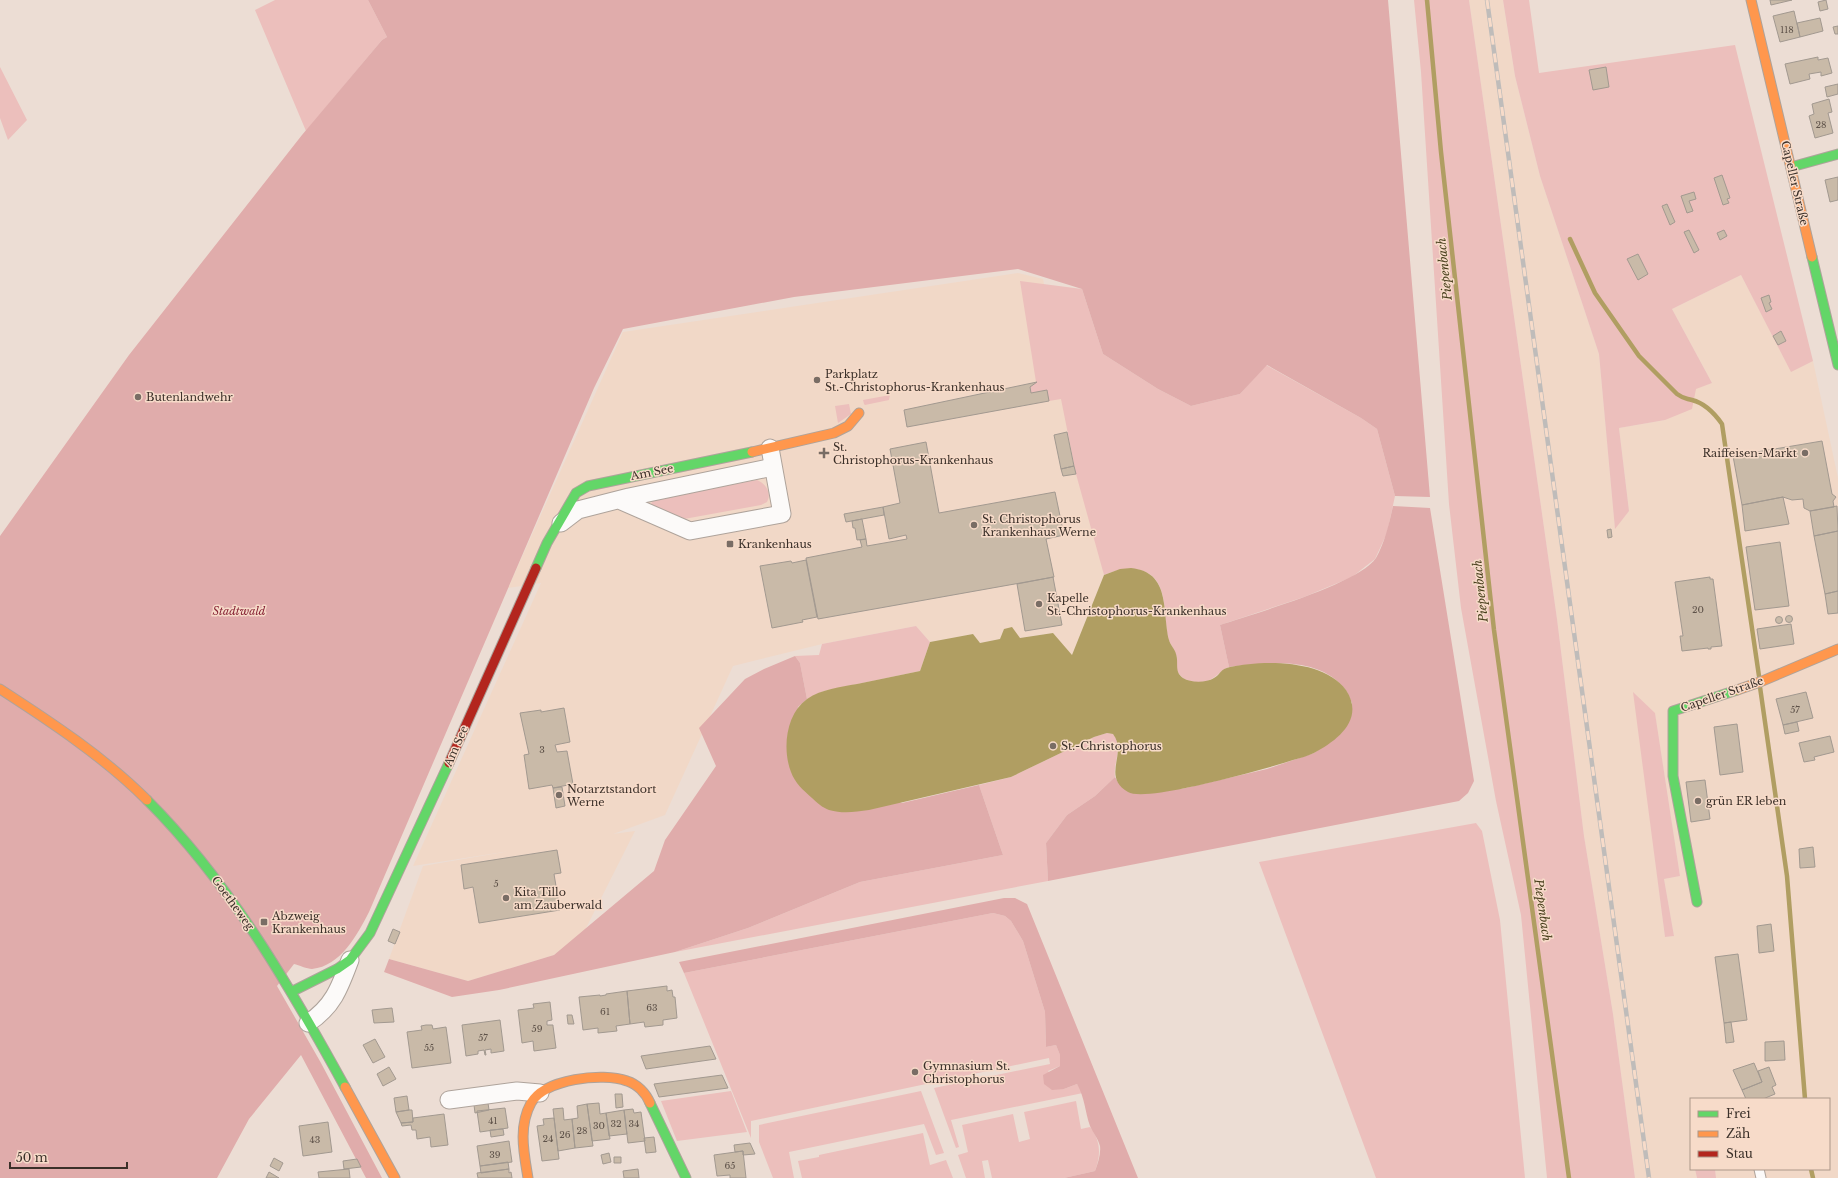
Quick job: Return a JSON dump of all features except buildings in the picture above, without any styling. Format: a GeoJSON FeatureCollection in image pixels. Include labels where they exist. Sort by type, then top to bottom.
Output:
{"type":"FeatureCollection","features":[{"type":"Feature","properties":{"kind":"street","name":"Capeller Straße"},"geometry":{"type":"LineString","coordinates":[[1751,0],[1838,365]]}},
{"type":"Feature","properties":{"kind":"street"},"geometry":{"type":"LineString","coordinates":[[1791,167],[1838,154]]}},
{"type":"Feature","properties":{"kind":"street","name":"Am See"},"geometry":{"type":"LineString","coordinates":[[308,1023],[320,1015],[337,995],[350,960],[370,933],[420,827],[547,543],[576,493],[588,486],[838,433],[852,424],[859,413]]}},
{"type":"Feature","properties":{"kind":"street"},"geometry":{"type":"LineString","coordinates":[[619,500],[690,531],[782,514],[770,448]]}},
{"type":"Feature","properties":{"kind":"street","name":"Am See"},"geometry":{"type":"LineString","coordinates":[[556,529],[578,510],[773,467]]}},
{"type":"Feature","properties":{"kind":"street","name":"Capeller Straße"},"geometry":{"type":"LineString","coordinates":[[1696,902],[1673,776],[1673,711],[1760,682],[1838,649]]}},
{"type":"Feature","properties":{"kind":"street","name":"Goetheweg"},"geometry":{"type":"LineString","coordinates":[[0,689],[27,706],[102,760],[145,799],[184,840],[220,884],[252,929],[291,992],[395,1178]]}},
{"type":"Feature","properties":{"kind":"street","name":"Am See"},"geometry":{"type":"LineString","coordinates":[[291,992],[337,969],[350,960]]}},
{"type":"Feature","properties":{"kind":"street"},"geometry":{"type":"LineString","coordinates":[[528,1178],[523,1145],[523,1127],[526,1113],[532,1101],[540,1093],[551,1086],[561,1083],[602,1078],[623,1079],[640,1088],[648,1098],[686,1178]]}},
{"type":"Feature","properties":{"kind":"street"},"geometry":{"type":"LineString","coordinates":[[449,1100],[517,1092],[540,1093]]}},
{"type":"Feature","properties":{"kind":"shaded area"},"geometry":{"type":"Polygon","coordinates":[[[275,0],[368,0],[387,37],[382,40],[306,131],[255,10],[275,0]]]}},
{"type":"Feature","properties":{"kind":"shaded area"},"geometry":{"type":"Polygon","coordinates":[[[1414,0],[1469,0],[1557,619],[1584,836],[1613,1014],[1635,1178],[1547,1178],[1521,915],[1496,801],[1461,608],[1449,504],[1421,72],[1414,0]]]}},
{"type":"Feature","properties":{"kind":"shaded area"},"geometry":{"type":"Polygon","coordinates":[[[1469,0],[1503,0],[1515,76],[1540,176],[1599,354],[1615,528],[1629,511],[1619,428],[1665,420],[1696,388],[1712,383],[1672,309],[1741,275],[1791,371],[1813,361],[1838,478],[1838,1178],[1716,1178],[1715,1170],[1830,1170],[1830,1098],[1690,1098],[1690,1170],[1695,1170],[1697,1178],[1635,1178],[1613,1014],[1584,836],[1557,619],[1469,0]],[[1634,693],[1665,937],[1674,936],[1664,879],[1680,876],[1655,714],[1634,693]]]}},
{"type":"Feature","properties":{"kind":"shaded area"},"geometry":{"type":"Polygon","coordinates":[[[1503,0],[1529,0],[1539,73],[1735,45],[1813,361],[1791,372],[1741,275],[1672,309],[1712,383],[1696,389],[1692,409],[1665,420],[1619,428],[1629,511],[1615,529],[1599,354],[1540,176],[1515,76],[1503,0]]]}},
{"type":"Feature","properties":{"kind":"shaded area"},"geometry":{"type":"Polygon","coordinates":[[[0,67],[27,120],[8,140],[0,118],[0,67]]]}},
{"type":"Feature","properties":{"kind":"shaded area","name":"St. Christophorus-Krankenhaus"},"geometry":{"type":"Polygon","coordinates":[[[1018,273],[1043,279],[1104,575],[1072,655],[1052,633],[1020,638],[1004,629],[1000,639],[980,643],[973,634],[930,642],[916,626],[822,644],[733,666],[665,815],[613,834],[635,831],[585,930],[554,955],[468,981],[389,959],[423,866],[510,851],[413,866],[541,583],[508,588],[623,332],[1018,273]]]}},
{"type":"Feature","properties":{"kind":"shaded area"},"geometry":{"type":"Polygon","coordinates":[[[1020,281],[1082,289],[1103,354],[1158,389],[1191,406],[1240,394],[1266,365],[1361,418],[1377,429],[1395,496],[1387,533],[1375,559],[1352,577],[1304,597],[1220,625],[1229,667],[1210,680],[1203,682],[1191,681],[1181,676],[1177,670],[1177,658],[1169,641],[1164,600],[1157,581],[1150,574],[1135,569],[1122,570],[1104,575],[1076,474],[1061,399],[1049,401],[1031,393],[1030,387],[1036,382],[1020,281]]]}},
{"type":"Feature","properties":{"kind":"shaded area"},"geometry":{"type":"Polygon","coordinates":[[[890,395],[889,400],[864,404],[863,400],[890,395]]]}},
{"type":"Feature","properties":{"kind":"shaded area"},"geometry":{"type":"Polygon","coordinates":[[[849,404],[851,414],[838,423],[835,406],[849,404]]]}},
{"type":"Feature","properties":{"kind":"shaded area"},"geometry":{"type":"Polygon","coordinates":[[[757,480],[765,486],[769,495],[767,502],[761,505],[684,519],[650,506],[653,500],[656,499],[757,480]]]}},
{"type":"Feature","properties":{"kind":"shaded area"},"geometry":{"type":"Polygon","coordinates":[[[1131,568],[1144,571],[1153,577],[1159,585],[1169,640],[1170,644],[1175,650],[1180,676],[1186,680],[1203,682],[1211,680],[1222,670],[1243,665],[1275,663],[1308,667],[1323,672],[1336,680],[1346,690],[1351,700],[1352,710],[1351,719],[1346,728],[1332,742],[1307,756],[1213,782],[1159,793],[1135,794],[1128,792],[1120,786],[1116,779],[1115,772],[1118,749],[1117,742],[1113,734],[1107,733],[1094,737],[1011,777],[869,810],[844,812],[827,809],[805,792],[795,780],[788,763],[788,732],[794,714],[807,699],[831,689],[920,671],[930,642],[973,634],[980,643],[1000,639],[1004,629],[1012,627],[1020,638],[1053,633],[1072,655],[1104,575],[1120,569],[1131,568]]]}},
{"type":"Feature","properties":{"kind":"shaded area"},"geometry":{"type":"Polygon","coordinates":[[[916,626],[930,642],[920,671],[824,691],[807,699],[800,663],[795,656],[819,655],[822,644],[916,626]]]}},
{"type":"Feature","properties":{"kind":"shaded area"},"geometry":{"type":"Polygon","coordinates":[[[1633,692],[1655,713],[1680,876],[1664,879],[1674,936],[1665,937],[1633,692]]]}},
{"type":"Feature","properties":{"kind":"shaded area"},"geometry":{"type":"Polygon","coordinates":[[[1107,733],[1113,734],[1118,744],[1115,777],[1095,796],[1067,815],[1046,843],[1048,881],[675,952],[748,928],[860,882],[1003,855],[979,785],[1011,777],[1094,737],[1107,733]]]}},
{"type":"Feature","properties":{"kind":"shaded area"},"geometry":{"type":"Polygon","coordinates":[[[1476,823],[1482,831],[1500,920],[1525,1178],[1376,1178],[1259,862],[1476,823]]]}},
{"type":"Feature","properties":{"kind":"shaded area"},"geometry":{"type":"Polygon","coordinates":[[[993,913],[1005,916],[1011,921],[1023,941],[1045,1012],[1046,1047],[1056,1045],[1060,1055],[1060,1066],[1048,1071],[1064,1089],[1077,1084],[1083,1093],[951,1120],[959,1147],[956,1148],[934,1088],[1050,1064],[1049,1058],[751,1121],[751,1138],[684,973],[993,913]]]}},
{"type":"Feature","properties":{"kind":"shaded area"},"geometry":{"type":"Polygon","coordinates":[[[731,1091],[747,1132],[677,1141],[661,1101],[731,1091]]]}},
{"type":"Feature","properties":{"kind":"shaded area"},"geometry":{"type":"Polygon","coordinates":[[[921,1091],[944,1153],[936,1155],[924,1124],[789,1152],[794,1178],[773,1178],[759,1142],[759,1125],[921,1091]]]}},
{"type":"Feature","properties":{"kind":"shaded area"},"geometry":{"type":"Polygon","coordinates":[[[1076,1101],[1081,1129],[1090,1127],[1094,1132],[1098,1143],[1099,1154],[1095,1171],[1064,1178],[992,1178],[988,1160],[982,1161],[985,1178],[966,1178],[958,1155],[968,1152],[962,1125],[1013,1114],[1019,1142],[1030,1139],[1024,1112],[1076,1101]]]}},
{"type":"Feature","properties":{"kind":"shaded area"},"geometry":{"type":"Polygon","coordinates":[[[923,1133],[930,1165],[946,1160],[953,1178],[802,1178],[798,1161],[819,1157],[819,1155],[923,1133]]]}},
{"type":"Feature","properties":{"kind":"shaded area"},"geometry":{"type":"Polygon","coordinates":[[[1695,1170],[1715,1170],[1716,1178],[1697,1178],[1695,1170]]]}},
{"type":"Feature","properties":{"kind":"green space","name":"Stadtwald"},"geometry":{"type":"Polygon","coordinates":[[[368,0],[1388,0],[1430,497],[1395,496],[1377,429],[1361,418],[1267,365],[1240,394],[1191,406],[1158,389],[1103,354],[1082,289],[1018,269],[794,297],[623,329],[594,388],[369,912],[359,930],[340,956],[322,967],[312,969],[294,964],[277,986],[321,1063],[382,1178],[366,1178],[301,1055],[249,1119],[217,1178],[0,1178],[0,536],[129,355],[302,135],[382,40],[387,37],[368,0]]]}},
{"type":"Feature","properties":{"kind":"green space"},"geometry":{"type":"Polygon","coordinates":[[[1393,506],[1430,508],[1474,781],[1468,793],[1459,801],[1048,881],[1046,843],[1067,815],[1095,796],[1115,777],[1118,782],[1181,789],[1267,769],[1314,753],[1340,734],[1352,703],[1345,689],[1334,678],[1321,671],[1306,666],[1291,664],[1275,663],[1229,667],[1220,625],[1328,588],[1366,568],[1376,558],[1382,546],[1393,506]]]}},
{"type":"Feature","properties":{"kind":"green space"},"geometry":{"type":"Polygon","coordinates":[[[795,656],[800,663],[807,699],[798,707],[787,756],[902,803],[979,785],[1003,855],[860,882],[748,928],[675,952],[499,990],[452,997],[384,972],[389,959],[468,981],[554,955],[654,871],[665,840],[716,766],[699,728],[745,679],[795,656]]]}},
{"type":"Feature","properties":{"kind":"green space"},"geometry":{"type":"Polygon","coordinates":[[[1004,898],[1015,898],[1027,904],[1138,1178],[1064,1178],[1095,1171],[1100,1155],[1100,1146],[1090,1126],[1082,1094],[1077,1084],[1064,1089],[1052,1090],[1044,1084],[1043,1075],[1060,1066],[1060,1055],[1056,1045],[1046,1047],[1045,1012],[1023,941],[1011,921],[1005,916],[993,913],[684,973],[679,962],[1004,898]]]}},
{"type":"Feature","properties":{"kind":"waterway","name":"Piepenbach"},"geometry":{"type":"LineString","coordinates":[[1427,0],[1441,152],[1494,630],[1569,1178]]}},
{"type":"Feature","properties":{"kind":"waterway"},"geometry":{"type":"LineString","coordinates":[[1570,239],[1595,293],[1639,356],[1677,394],[1705,406],[1722,424],[1759,676]]}},
{"type":"Feature","properties":{"kind":"waterway"},"geometry":{"type":"LineString","coordinates":[[1760,687],[1787,876],[1805,1098]]}},
{"type":"Feature","properties":{"kind":"waterway"},"geometry":{"type":"LineString","coordinates":[[1811,1170],[1813,1178]]}},
{"type":"Feature","properties":{"kind":"railway"},"geometry":{"type":"LineString","coordinates":[[1487,0],[1649,1178]]}},
{"type":"Feature","properties":{"kind":"traffic: fast"},"geometry":{"type":"LineString","coordinates":[[1791,167],[1838,154]]}},
{"type":"Feature","properties":{"kind":"traffic: fast"},"geometry":{"type":"LineString","coordinates":[[1812,257],[1838,365]]}},
{"type":"Feature","properties":{"kind":"traffic: fast"},"geometry":{"type":"LineString","coordinates":[[536,568],[547,543],[576,493],[588,486],[752,452]]}},
{"type":"Feature","properties":{"kind":"traffic: fast"},"geometry":{"type":"LineString","coordinates":[[1697,902],[1673,776],[1673,711],[1737,690]]}},
{"type":"Feature","properties":{"kind":"traffic: fast"},"geometry":{"type":"LineString","coordinates":[[291,992],[337,969],[350,960],[370,933],[449,763]]}},
{"type":"Feature","properties":{"kind":"traffic: fast"},"geometry":{"type":"LineString","coordinates":[[147,800],[177,832],[205,866],[256,936],[280,973],[345,1087]]}},
{"type":"Feature","properties":{"kind":"traffic: fast"},"geometry":{"type":"LineString","coordinates":[[650,1103],[686,1178]]}},
{"type":"Feature","properties":{"kind":"traffic: slow"},"geometry":{"type":"LineString","coordinates":[[1751,0],[1812,257]]}},
{"type":"Feature","properties":{"kind":"traffic: slow"},"geometry":{"type":"LineString","coordinates":[[752,452],[834,433],[848,426],[859,413]]}},
{"type":"Feature","properties":{"kind":"traffic: slow"},"geometry":{"type":"LineString","coordinates":[[1737,690],[1760,682],[1838,649]]}},
{"type":"Feature","properties":{"kind":"traffic: slow"},"geometry":{"type":"LineString","coordinates":[[0,689],[58,727],[113,769],[147,800]]}},
{"type":"Feature","properties":{"kind":"traffic: slow"},"geometry":{"type":"LineString","coordinates":[[528,1178],[523,1140],[524,1121],[531,1103],[538,1095],[548,1088],[575,1080],[604,1077],[617,1078],[631,1082],[641,1089],[650,1103]]}},
{"type":"Feature","properties":{"kind":"traffic: slow"},"geometry":{"type":"LineString","coordinates":[[345,1087],[395,1178]]}},
{"type":"Feature","properties":{"kind":"traffic: jam"},"geometry":{"type":"LineString","coordinates":[[449,763],[536,568]]}},
{"type":"Feature","properties":{"kind":"place","name":"Parkplatz St.-Christophorus-Krankenhaus"},"geometry":{"type":"Point","coordinates":[817,380]}},
{"type":"Feature","properties":{"kind":"place","name":"Butenlandwehr"},"geometry":{"type":"Point","coordinates":[138,397]}},
{"type":"Feature","properties":{"kind":"place","name":"St. Christophorus-Krankenhaus"},"geometry":{"type":"Point","coordinates":[824,453]}},
{"type":"Feature","properties":{"kind":"place","name":"Raiffeisen-Markt"},"geometry":{"type":"Point","coordinates":[1805,453]}},
{"type":"Feature","properties":{"kind":"place","name":"St. Christophorus Krankenhaus Werne"},"geometry":{"type":"Point","coordinates":[974,525]}},
{"type":"Feature","properties":{"kind":"place","name":"Krankenhaus"},"geometry":{"type":"Point","coordinates":[730,544]}},
{"type":"Feature","properties":{"kind":"place","name":"Kapelle St.-Christophorus-Krankenhaus"},"geometry":{"type":"Point","coordinates":[1039,604]}},
{"type":"Feature","properties":{"kind":"place","name":"St.-Christophorus"},"geometry":{"type":"Point","coordinates":[1053,746]}},
{"type":"Feature","properties":{"kind":"place","name":"Notarztstandort Werne"},"geometry":{"type":"Point","coordinates":[559,795]}},
{"type":"Feature","properties":{"kind":"place","name":"grün ER leben"},"geometry":{"type":"Point","coordinates":[1698,801]}},
{"type":"Feature","properties":{"kind":"place","name":"Kita Tillo am Zauberwald"},"geometry":{"type":"Point","coordinates":[506,898]}},
{"type":"Feature","properties":{"kind":"place","name":"Abzweig Krankenhaus"},"geometry":{"type":"Point","coordinates":[264,922]}},
{"type":"Feature","properties":{"kind":"place","name":"Gymnasium St. Christophorus"},"geometry":{"type":"Point","coordinates":[915,1072]}}]}
